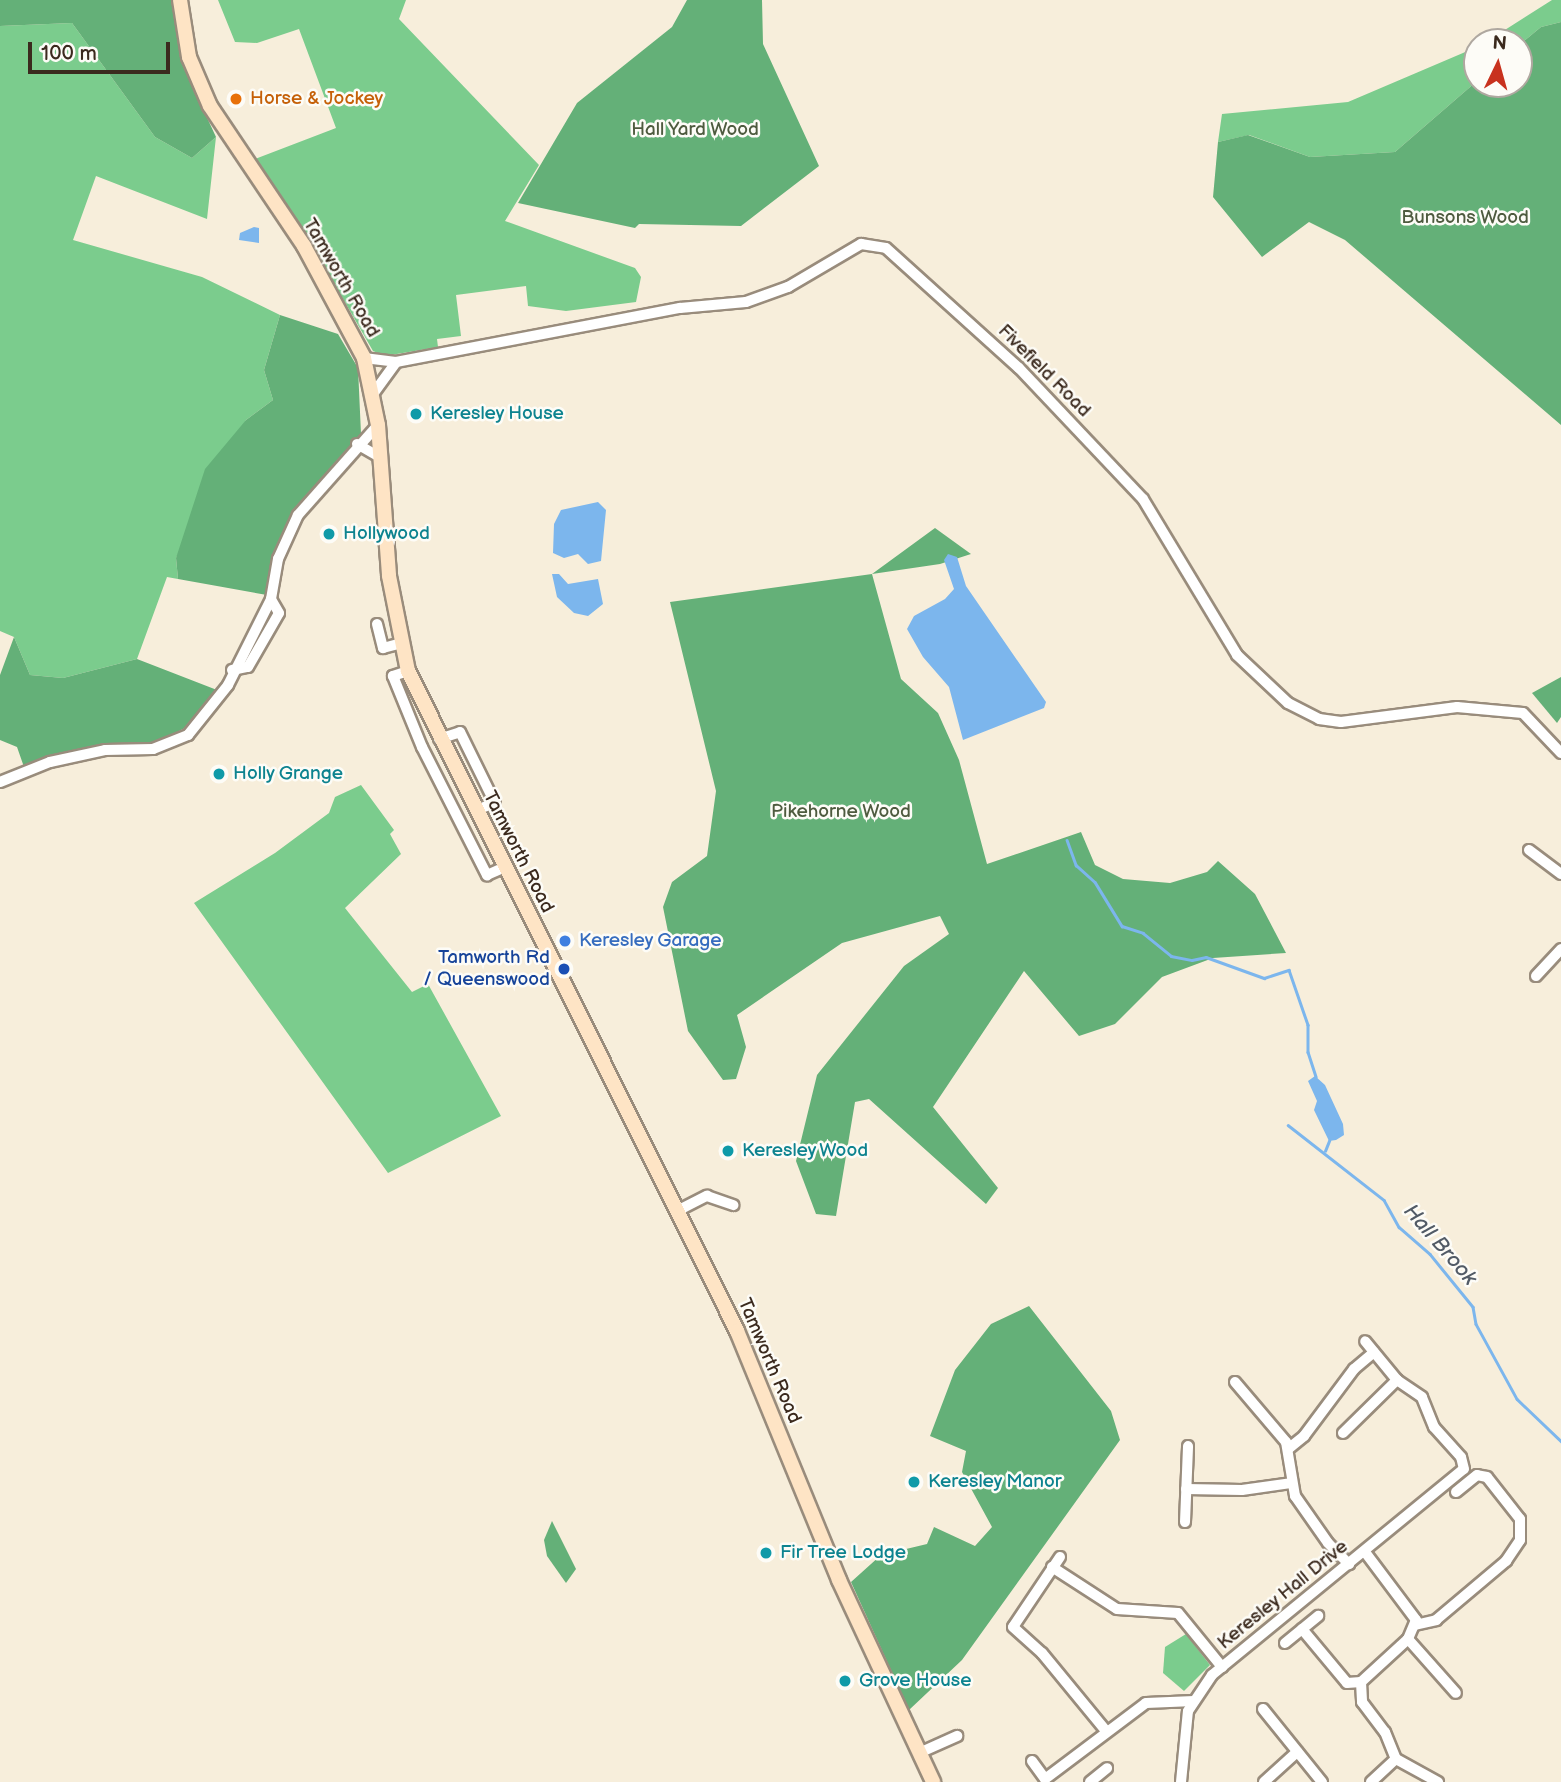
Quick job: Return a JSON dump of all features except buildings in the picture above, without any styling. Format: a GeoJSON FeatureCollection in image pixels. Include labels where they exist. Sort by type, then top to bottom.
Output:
{"type":"FeatureCollection","features":[{"type":"Feature","properties":{"kind":"main road","name":"Tamworth Road"},"geometry":{"type":"LineString","coordinates":[[180,0],[189,57],[210,106],[304,246],[364,358],[378,425],[389,576],[408,671],[503,868],[737,1331],[839,1580],[933,1782]]}},
{"type":"Feature","properties":{"kind":"street","name":"Fivefield Road"},"geometry":{"type":"LineString","coordinates":[[364,358],[396,362],[680,308],[746,302],[788,287],[861,244],[886,248],[1019,368],[1143,499],[1237,654],[1288,703],[1319,719],[1341,722],[1457,707],[1523,713],[1561,752]]}},
{"type":"Feature","properties":{"kind":"street"},"geometry":{"type":"LineString","coordinates":[[373,394],[396,362]]}},
{"type":"Feature","properties":{"kind":"street"},"geometry":{"type":"LineString","coordinates":[[0,782],[50,762],[105,750],[153,749],[188,735],[223,695],[232,670],[271,599],[278,559],[298,515],[357,444],[378,425]]}},
{"type":"Feature","properties":{"kind":"street"},"geometry":{"type":"LineString","coordinates":[[357,444],[381,458]]}},
{"type":"Feature","properties":{"kind":"street"},"geometry":{"type":"LineString","coordinates":[[377,624],[384,652],[402,643]]}},
{"type":"Feature","properties":{"kind":"street"},"geometry":{"type":"LineString","coordinates":[[408,671],[393,676],[422,747],[487,875],[503,868]]}},
{"type":"Feature","properties":{"kind":"street"},"geometry":{"type":"LineString","coordinates":[[439,739],[460,732],[495,803],[476,810]]}},
{"type":"Feature","properties":{"kind":"street"},"geometry":{"type":"LineString","coordinates":[[1529,850],[1561,874]]}},
{"type":"Feature","properties":{"kind":"street"},"geometry":{"type":"LineString","coordinates":[[1536,976],[1561,949]]}},
{"type":"Feature","properties":{"kind":"street"},"geometry":{"type":"LineString","coordinates":[[677,1211],[707,1196],[733,1205]]}},
{"type":"Feature","properties":{"kind":"street"},"geometry":{"type":"LineString","coordinates":[[1343,1433],[1397,1380],[1365,1341]]}},
{"type":"Feature","properties":{"kind":"street"},"geometry":{"type":"LineString","coordinates":[[1288,1449],[1304,1436],[1354,1369],[1374,1352]]}},
{"type":"Feature","properties":{"kind":"street","name":"Keresley Hall Drive"},"geometry":{"type":"LineString","coordinates":[[1181,1782],[1183,1735],[1194,1701],[1222,1667],[1464,1469],[1461,1457],[1434,1427],[1422,1397],[1397,1380]]}},
{"type":"Feature","properties":{"kind":"street"},"geometry":{"type":"LineString","coordinates":[[1235,1382],[1288,1449],[1291,1483],[1312,1522],[1349,1564]]}},
{"type":"Feature","properties":{"kind":"street"},"geometry":{"type":"LineString","coordinates":[[1185,1522],[1188,1446]]}},
{"type":"Feature","properties":{"kind":"street"},"geometry":{"type":"LineString","coordinates":[[1415,1625],[1436,1620],[1506,1561],[1520,1540],[1520,1519],[1487,1477],[1477,1475],[1456,1492]]}},
{"type":"Feature","properties":{"kind":"street"},"geometry":{"type":"LineString","coordinates":[[1186,1489],[1242,1490],[1291,1483]]}},
{"type":"Feature","properties":{"kind":"street"},"geometry":{"type":"LineString","coordinates":[[1302,1629],[1347,1683],[1361,1682],[1408,1639],[1415,1625],[1414,1614],[1365,1552]]}},
{"type":"Feature","properties":{"kind":"street"},"geometry":{"type":"LineString","coordinates":[[1060,1557],[1015,1622],[1014,1631],[1042,1653],[1106,1731]]}},
{"type":"Feature","properties":{"kind":"street"},"geometry":{"type":"LineString","coordinates":[[1052,1567],[1117,1609],[1178,1613],[1222,1667]]}},
{"type":"Feature","properties":{"kind":"street"},"geometry":{"type":"LineString","coordinates":[[1285,1643],[1318,1616]]}},
{"type":"Feature","properties":{"kind":"street"},"geometry":{"type":"LineString","coordinates":[[1408,1639],[1456,1693]]}},
{"type":"Feature","properties":{"kind":"street"},"geometry":{"type":"LineString","coordinates":[[1361,1682],[1362,1702],[1385,1732],[1396,1759],[1438,1782]]}},
{"type":"Feature","properties":{"kind":"street"},"geometry":{"type":"LineString","coordinates":[[1032,1761],[1045,1779],[1146,1703],[1194,1701]]}},
{"type":"Feature","properties":{"kind":"street"},"geometry":{"type":"LineString","coordinates":[[1263,1709],[1322,1782]]}},
{"type":"Feature","properties":{"kind":"street"},"geometry":{"type":"LineString","coordinates":[[919,1753],[957,1736]]}},
{"type":"Feature","properties":{"kind":"street"},"geometry":{"type":"LineString","coordinates":[[1264,1782],[1297,1752]]}},
{"type":"Feature","properties":{"kind":"street"},"geometry":{"type":"LineString","coordinates":[[1371,1782],[1396,1759]]}},
{"type":"Feature","properties":{"kind":"street"},"geometry":{"type":"LineString","coordinates":[[1090,1782],[1107,1768]]}},
{"type":"Feature","properties":{"kind":"green space"},"geometry":{"type":"Polygon","coordinates":[[[0,0],[171,0],[184,68],[216,137],[192,158],[155,137],[72,23],[0,26],[0,0]]]}},
{"type":"Feature","properties":{"kind":"green space"},"geometry":{"type":"Polygon","coordinates":[[[218,0],[406,0],[399,19],[539,165],[505,221],[635,268],[641,277],[636,302],[566,311],[528,306],[526,286],[456,295],[461,336],[437,339],[438,347],[385,356],[373,351],[309,240],[255,159],[336,128],[299,29],[257,43],[235,42],[218,0]]]}},
{"type":"Feature","properties":{"kind":"green space","name":"Hall Yard Wood"},"geometry":{"type":"Polygon","coordinates":[[[687,0],[762,0],[763,44],[819,166],[741,226],[639,224],[635,228],[518,203],[577,103],[672,27],[687,0]]]}},
{"type":"Feature","properties":{"kind":"green space"},"geometry":{"type":"Polygon","coordinates":[[[1552,0],[1561,0],[1561,22],[1541,27],[1533,34],[1533,28],[1508,28],[1552,0]]]}},
{"type":"Feature","properties":{"kind":"green space","name":"Bunsons Wood"},"geometry":{"type":"Polygon","coordinates":[[[1561,22],[1561,425],[1345,240],[1309,222],[1262,257],[1213,197],[1218,142],[1248,135],[1310,157],[1395,152],[1463,93],[1463,98],[1533,98],[1533,34],[1541,27],[1561,22]]]}},
{"type":"Feature","properties":{"kind":"green space"},"geometry":{"type":"Polygon","coordinates":[[[72,23],[155,137],[192,158],[216,137],[207,219],[96,176],[73,240],[202,277],[280,315],[264,370],[273,400],[246,420],[176,558],[178,579],[167,577],[137,659],[63,678],[30,675],[14,637],[0,631],[0,26],[72,23]]]}},
{"type":"Feature","properties":{"kind":"green space"},"geometry":{"type":"Polygon","coordinates":[[[1463,53],[1463,93],[1395,152],[1310,157],[1249,135],[1218,142],[1222,114],[1348,102],[1463,53]]]}},
{"type":"Feature","properties":{"kind":"green space"},"geometry":{"type":"Polygon","coordinates":[[[280,315],[338,334],[358,368],[361,434],[294,509],[271,566],[267,595],[178,579],[176,558],[205,469],[246,420],[273,400],[264,370],[280,315]]]}},
{"type":"Feature","properties":{"kind":"green space"},"geometry":{"type":"Polygon","coordinates":[[[935,528],[971,554],[940,564],[872,574],[935,528]]]}},
{"type":"Feature","properties":{"kind":"green space","name":"Pikehorne Wood"},"geometry":{"type":"Polygon","coordinates":[[[872,574],[901,679],[938,713],[959,760],[987,864],[1081,832],[1095,865],[1123,879],[1170,883],[1207,872],[1218,861],[1255,894],[1286,953],[1213,958],[1162,977],[1115,1024],[1079,1036],[1024,971],[933,1107],[998,1188],[986,1204],[869,1099],[855,1102],[836,1216],[816,1214],[796,1161],[817,1075],[904,966],[949,934],[940,916],[842,943],[737,1015],[746,1047],[736,1079],[723,1080],[688,1031],[663,907],[672,882],[707,856],[716,791],[670,602],[872,574]]]}},
{"type":"Feature","properties":{"kind":"green space"},"geometry":{"type":"Polygon","coordinates":[[[14,637],[30,675],[63,678],[137,659],[217,690],[192,724],[159,742],[114,744],[24,767],[17,747],[0,740],[0,675],[14,637]]]}},
{"type":"Feature","properties":{"kind":"green space"},"geometry":{"type":"Polygon","coordinates":[[[1561,677],[1561,717],[1557,723],[1532,693],[1561,677]]]}},
{"type":"Feature","properties":{"kind":"green space"},"geometry":{"type":"Polygon","coordinates":[[[361,785],[394,830],[390,834],[401,854],[345,908],[412,992],[428,984],[501,1116],[388,1173],[194,903],[275,853],[329,813],[335,797],[361,785]]]}},
{"type":"Feature","properties":{"kind":"green space"},"geometry":{"type":"Polygon","coordinates":[[[1029,1306],[1111,1411],[1120,1440],[962,1660],[909,1710],[851,1582],[881,1555],[927,1544],[934,1527],[975,1546],[992,1527],[962,1472],[966,1451],[930,1436],[955,1370],[991,1324],[1029,1306]]]}},
{"type":"Feature","properties":{"kind":"green space"},"geometry":{"type":"Polygon","coordinates":[[[552,1521],[576,1569],[566,1583],[547,1556],[544,1540],[552,1521]]]}},
{"type":"Feature","properties":{"kind":"green space"},"geometry":{"type":"Polygon","coordinates":[[[1186,1634],[1210,1665],[1184,1691],[1163,1673],[1165,1647],[1186,1634]]]}},
{"type":"Feature","properties":{"kind":"water"},"geometry":{"type":"Polygon","coordinates":[[[254,227],[259,228],[259,243],[239,240],[240,233],[254,227]]]}},
{"type":"Feature","properties":{"kind":"water"},"geometry":{"type":"Polygon","coordinates":[[[598,502],[606,510],[601,561],[588,564],[578,554],[564,558],[553,553],[554,524],[561,510],[598,502]]]}},
{"type":"Feature","properties":{"kind":"water"},"geometry":{"type":"Polygon","coordinates":[[[948,554],[957,557],[966,586],[1046,702],[1044,708],[963,740],[949,687],[923,657],[907,629],[914,616],[945,599],[954,589],[944,560],[948,554]]]}},
{"type":"Feature","properties":{"kind":"water"},"geometry":{"type":"Polygon","coordinates":[[[552,574],[559,574],[568,584],[598,579],[603,604],[588,616],[574,613],[557,597],[552,574]]]}},
{"type":"Feature","properties":{"kind":"water"},"geometry":{"type":"Polygon","coordinates":[[[1315,1076],[1325,1085],[1343,1124],[1344,1135],[1336,1140],[1329,1141],[1314,1110],[1317,1101],[1308,1081],[1315,1076]]]}},
{"type":"Feature","properties":{"kind":"waterway","name":"Hall Brook"},"geometry":{"type":"LineString","coordinates":[[1067,840],[1076,865],[1095,882],[1122,926],[1143,933],[1171,956],[1192,960],[1206,957],[1264,978],[1289,970],[1308,1025],[1308,1052],[1316,1077]]}},
{"type":"Feature","properties":{"kind":"waterway","name":"Hall Brook"},"geometry":{"type":"LineString","coordinates":[[1288,1125],[1384,1200],[1399,1227],[1430,1254],[1473,1307],[1476,1324],[1517,1399],[1561,1441]]}},
{"type":"Feature","properties":{"kind":"waterway","name":"Hall Brook"},"geometry":{"type":"LineString","coordinates":[[1325,1151],[1329,1141]]}},
{"type":"Feature","properties":{"kind":"place","name":"Horse & Jockey"},"geometry":{"type":"Point","coordinates":[236,99]}},
{"type":"Feature","properties":{"kind":"place","name":"Keresley House"},"geometry":{"type":"Point","coordinates":[416,414]}},
{"type":"Feature","properties":{"kind":"place","name":"Hollywood"},"geometry":{"type":"Point","coordinates":[329,534]}},
{"type":"Feature","properties":{"kind":"place","name":"Holly Grange"},"geometry":{"type":"Point","coordinates":[219,774]}},
{"type":"Feature","properties":{"kind":"place","name":"Keresley Garage"},"geometry":{"type":"Point","coordinates":[565,941]}},
{"type":"Feature","properties":{"kind":"place","name":"Tamworth Rd / Queenswood"},"geometry":{"type":"Point","coordinates":[564,969]}},
{"type":"Feature","properties":{"kind":"place","name":"Keresley Wood"},"geometry":{"type":"Point","coordinates":[728,1151]}},
{"type":"Feature","properties":{"kind":"place","name":"Keresley Manor"},"geometry":{"type":"Point","coordinates":[914,1482]}},
{"type":"Feature","properties":{"kind":"place","name":"Fir Tree Lodge"},"geometry":{"type":"Point","coordinates":[766,1553]}},
{"type":"Feature","properties":{"kind":"place","name":"Grove House"},"geometry":{"type":"Point","coordinates":[845,1681]}}]}
